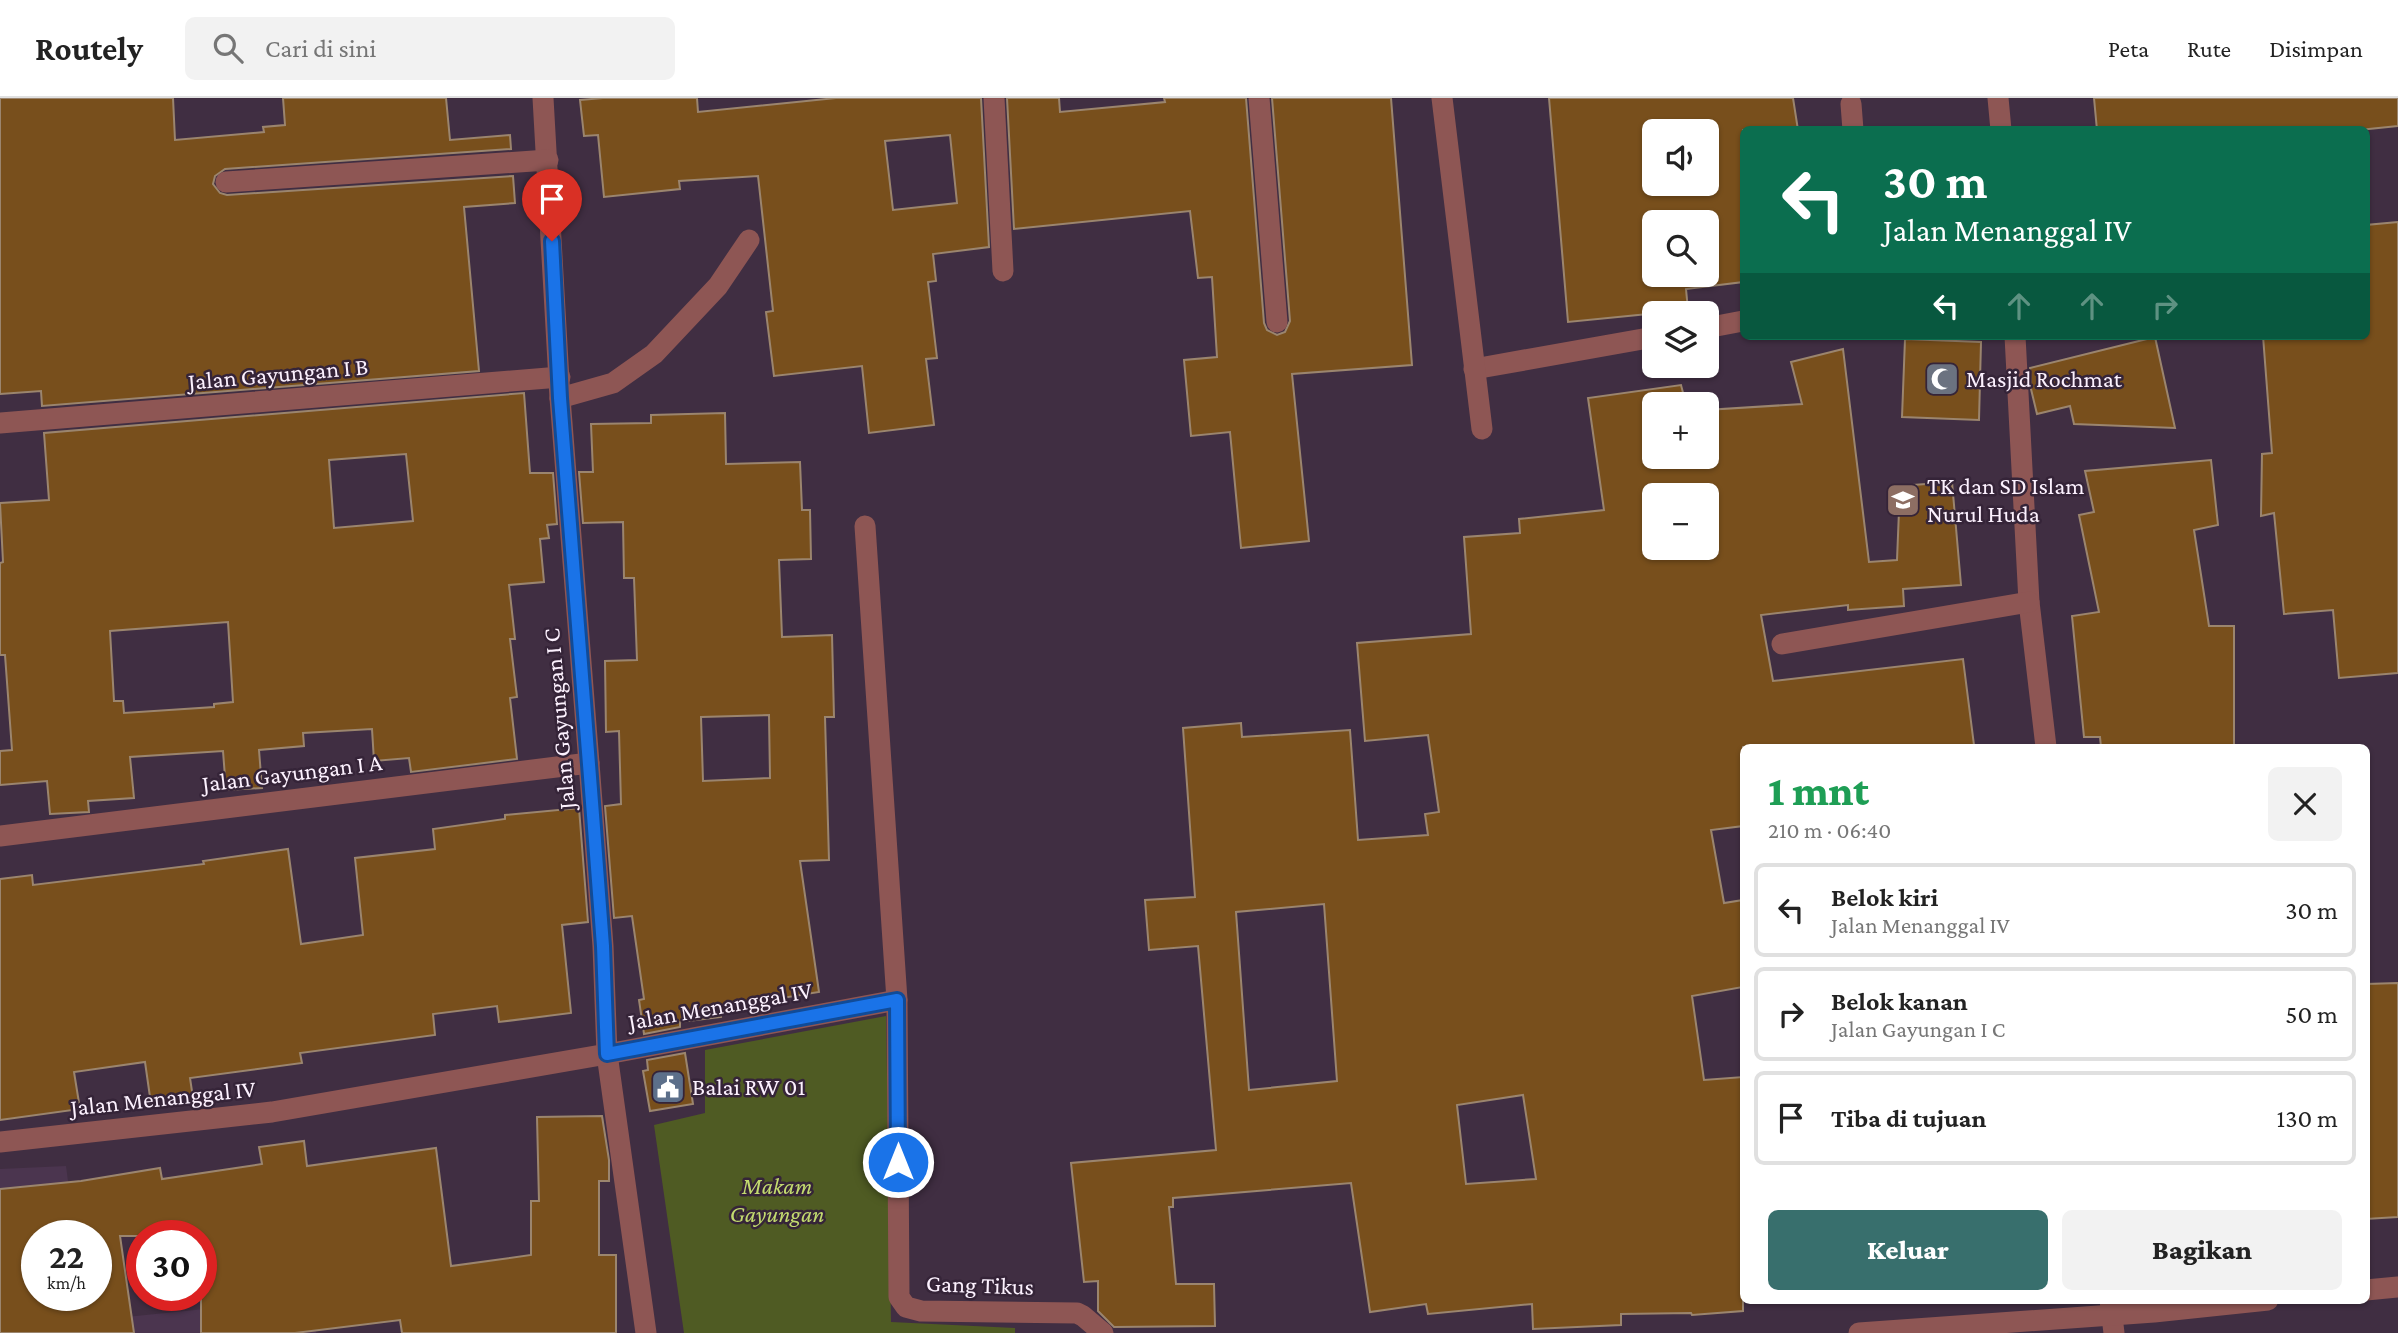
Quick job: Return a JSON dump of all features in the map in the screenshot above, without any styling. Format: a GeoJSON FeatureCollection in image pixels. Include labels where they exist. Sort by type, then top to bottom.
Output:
{"type":"FeatureCollection","features":[{"type":"Feature","properties":{"kind":"street","name":"Jalan Gayungan I C"},"geometry":{"type":"LineString","coordinates":[[543,98],[560,388],[603,946],[607,1054],[646,1333]]}},
{"type":"Feature","properties":{"kind":"street"},"geometry":{"type":"LineString","coordinates":[[994,98],[1003,271]]}},
{"type":"Feature","properties":{"kind":"street"},"geometry":{"type":"LineString","coordinates":[[1259,98],[1277,322]]}},
{"type":"Feature","properties":{"kind":"street"},"geometry":{"type":"LineString","coordinates":[[1442,98],[1482,429]]}},
{"type":"Feature","properties":{"kind":"street"},"geometry":{"type":"LineString","coordinates":[[1998,98],[2000,126]]}},
{"type":"Feature","properties":{"kind":"street"},"geometry":{"type":"LineString","coordinates":[[1851,104],[1853,126]]}},
{"type":"Feature","properties":{"kind":"street"},"geometry":{"type":"LineString","coordinates":[[226,182],[548,160]]}},
{"type":"Feature","properties":{"kind":"street","name":"Jalan Gayungan I B"},"geometry":{"type":"LineString","coordinates":[[0,423],[613,383],[654,354],[718,286],[749,240]]}},
{"type":"Feature","properties":{"kind":"street"},"geometry":{"type":"LineString","coordinates":[[1719,326],[1740,322]]}},
{"type":"Feature","properties":{"kind":"street"},"geometry":{"type":"LineString","coordinates":[[1474,369],[1642,339]]}},
{"type":"Feature","properties":{"kind":"street"},"geometry":{"type":"LineString","coordinates":[[2015,340],[2029,602],[2046,744]]}},
{"type":"Feature","properties":{"kind":"street"},"geometry":{"type":"LineString","coordinates":[[865,526],[897,1000]]}},
{"type":"Feature","properties":{"kind":"street"},"geometry":{"type":"LineString","coordinates":[[1782,644],[2029,602]]}},
{"type":"Feature","properties":{"kind":"street","name":"Jalan Gayungan I A"},"geometry":{"type":"LineString","coordinates":[[0,836],[589,763]]}},
{"type":"Feature","properties":{"kind":"street","name":"Jalan Menanggal IV"},"geometry":{"type":"LineString","coordinates":[[0,1142],[272,1112],[897,1000]]}},
{"type":"Feature","properties":{"kind":"street","name":"Gang Tikus"},"geometry":{"type":"LineString","coordinates":[[897,1000],[899,1297],[906,1307],[921,1311],[1077,1313],[1103,1333]]}},
{"type":"Feature","properties":{"kind":"street"},"geometry":{"type":"LineString","coordinates":[[2370,1290],[2398,1287]]}},
{"type":"Feature","properties":{"kind":"street"},"geometry":{"type":"LineString","coordinates":[[1858,1333],[2112,1316],[2229,1304]]}},
{"type":"Feature","properties":{"kind":"shaded area"},"geometry":{"type":"Polygon","coordinates":[[[66,1166],[73,1220],[21,1220],[21,1311],[68,1311],[87,1321],[185,1311],[217,1311],[217,1308],[313,1298],[316,1333],[0,1333],[0,1169],[66,1166]]]}},
{"type":"Feature","properties":{"kind":"green space","name":"Makam Gayungan"},"geometry":{"type":"Polygon","coordinates":[[[886,1016],[891,1322],[1015,1328],[1015,1333],[684,1333],[654,1125],[705,1113],[705,1050],[886,1016]]]}},
{"type":"Feature","properties":{"kind":"building"},"geometry":{"type":"Polygon","coordinates":[[[0,98],[173,98],[175,140],[264,132],[263,127],[285,125],[283,98],[446,98],[450,140],[510,135],[511,149],[225,169],[215,176],[213,184],[220,193],[227,195],[513,176],[515,203],[464,207],[479,371],[42,406],[41,391],[0,394],[0,98]]]}},
{"type":"Feature","properties":{"kind":"building"},"geometry":{"type":"Polygon","coordinates":[[[697,98],[698,112],[836,98],[981,98],[989,247],[933,254],[936,281],[928,282],[937,358],[926,359],[934,425],[869,433],[862,366],[774,376],[766,312],[773,311],[758,176],[679,181],[680,189],[604,197],[598,135],[584,136],[580,100],[697,98]],[[950,135],[885,141],[893,210],[957,203],[950,135]]]}},
{"type":"Feature","properties":{"kind":"building"},"geometry":{"type":"Polygon","coordinates":[[[1007,98],[1059,98],[1060,112],[1165,102],[1164,98],[1246,98],[1264,323],[1267,330],[1277,335],[1285,332],[1290,321],[1272,98],[1391,98],[1412,365],[1292,374],[1309,541],[1241,548],[1230,432],[1191,436],[1184,360],[1217,357],[1212,277],[1198,278],[1190,211],[1014,229],[1007,98]]]}},
{"type":"Feature","properties":{"kind":"building"},"geometry":{"type":"Polygon","coordinates":[[[1549,98],[1793,98],[1797,126],[1740,126],[1740,282],[1719,285],[1719,210],[1642,210],[1642,287],[1702,287],[1686,289],[1687,301],[1642,301],[1642,315],[1568,322],[1549,98]]]}},
{"type":"Feature","properties":{"kind":"building"},"geometry":{"type":"Polygon","coordinates":[[[2094,98],[2398,98],[2398,126],[2370,129],[2370,126],[2097,126],[2094,98]]]}},
{"type":"Feature","properties":{"kind":"building"},"geometry":{"type":"Polygon","coordinates":[[[2398,222],[2398,673],[2339,678],[2333,610],[2284,614],[2274,513],[2261,516],[2262,454],[2272,453],[2263,340],[2370,340],[2370,225],[2398,222]]]}},
{"type":"Feature","properties":{"kind":"building","name":"Masjid Rochmat"},"geometry":{"type":"Polygon","coordinates":[[[1905,340],[1981,342],[1979,420],[1902,417],[1905,340]]]}},
{"type":"Feature","properties":{"kind":"building"},"geometry":{"type":"Polygon","coordinates":[[[2143,340],[2156,340],[2175,428],[2074,424],[2070,406],[2037,414],[2031,389],[2030,368],[2143,340]]]}},
{"type":"Feature","properties":{"kind":"building"},"geometry":{"type":"Polygon","coordinates":[[[1843,349],[1869,562],[1897,560],[1900,486],[1952,482],[1961,585],[1903,589],[1904,606],[1848,610],[1848,605],[1761,615],[1773,681],[1963,659],[1974,744],[1740,744],[1740,826],[1711,830],[1724,903],[1740,900],[1740,988],[1692,996],[1704,1080],[1740,1077],[1740,1304],[1743,1304],[1743,1311],[1692,1315],[1621,1314],[1621,1325],[1533,1329],[1532,1304],[1428,1314],[1426,1304],[1370,1312],[1351,1183],[1173,1198],[1173,1207],[1169,1207],[1176,1284],[1214,1284],[1215,1326],[1114,1327],[1098,1311],[1098,1281],[1084,1282],[1071,1163],[1216,1150],[1198,946],[1149,950],[1145,900],[1195,897],[1183,728],[1241,723],[1242,737],[1350,730],[1358,840],[1428,835],[1425,814],[1439,812],[1428,735],[1365,741],[1357,643],[1471,634],[1464,537],[1520,533],[1519,519],[1604,510],[1588,398],[1681,385],[1683,392],[1642,392],[1642,469],[1719,469],[1719,409],[1802,404],[1791,362],[1843,349]],[[1324,904],[1236,912],[1249,1090],[1337,1081],[1324,904]],[[1523,1095],[1457,1105],[1466,1184],[1536,1179],[1523,1095]]]}},
{"type":"Feature","properties":{"kind":"building"},"geometry":{"type":"Polygon","coordinates":[[[524,393],[530,473],[553,473],[557,524],[547,525],[549,538],[540,539],[544,582],[509,585],[515,639],[510,639],[517,697],[510,698],[517,759],[411,772],[409,758],[374,761],[372,729],[303,733],[304,746],[259,750],[262,788],[226,790],[223,751],[130,757],[134,798],[88,801],[89,812],[50,814],[47,781],[0,785],[0,751],[12,750],[5,655],[0,655],[0,563],[3,562],[0,503],[49,500],[44,433],[524,393]],[[406,454],[329,460],[334,528],[413,521],[406,454]],[[228,622],[110,631],[114,701],[123,701],[124,713],[214,707],[214,704],[233,702],[228,622]]]}},
{"type":"Feature","properties":{"kind":"building"},"geometry":{"type":"Polygon","coordinates":[[[725,413],[726,464],[800,462],[802,510],[810,510],[811,559],[779,560],[782,637],[832,635],[834,717],[825,717],[829,860],[800,861],[819,992],[720,1008],[721,1017],[680,1022],[680,1027],[644,1034],[639,1000],[644,999],[632,916],[614,918],[605,806],[621,804],[619,731],[606,732],[605,661],[637,660],[634,578],[624,578],[623,522],[583,523],[579,472],[593,472],[591,424],[651,423],[651,415],[725,413]],[[769,715],[701,717],[703,781],[770,778],[769,715]]]}},
{"type":"Feature","properties":{"kind":"building"},"geometry":{"type":"Polygon","coordinates":[[[2211,460],[2218,525],[2194,530],[2209,626],[2234,626],[2234,744],[2101,744],[2100,737],[2084,737],[2072,616],[2099,612],[2079,515],[2094,512],[2085,471],[2211,460]]]}},
{"type":"Feature","properties":{"kind":"building"},"geometry":{"type":"Polygon","coordinates":[[[579,808],[588,922],[562,925],[571,1013],[499,1022],[497,1006],[433,1014],[435,1035],[300,1053],[302,1063],[190,1078],[193,1098],[151,1104],[145,1062],[74,1072],[80,1109],[0,1120],[0,879],[32,875],[33,885],[204,864],[203,861],[288,849],[301,944],[363,935],[355,858],[435,849],[433,829],[505,819],[505,815],[579,808]]]}},
{"type":"Feature","properties":{"kind":"building"},"geometry":{"type":"Polygon","coordinates":[[[2398,983],[2398,1217],[2370,1219],[2370,984],[2398,983]]]}},
{"type":"Feature","properties":{"kind":"building","name":"Balai RW 01"},"geometry":{"type":"Polygon","coordinates":[[[685,1053],[693,1104],[650,1111],[643,1071],[648,1070],[647,1060],[685,1053]]]}},
{"type":"Feature","properties":{"kind":"building"},"geometry":{"type":"Polygon","coordinates":[[[602,1116],[609,1160],[609,1181],[599,1181],[599,1255],[616,1255],[616,1333],[402,1333],[400,1320],[295,1333],[201,1333],[201,1311],[217,1311],[217,1220],[126,1220],[126,1236],[120,1236],[126,1278],[126,1311],[131,1311],[134,1333],[0,1333],[0,1189],[81,1181],[160,1168],[162,1179],[262,1164],[259,1147],[304,1141],[307,1166],[436,1148],[451,1266],[531,1255],[531,1201],[539,1201],[537,1117],[602,1116]]]}},
{"type":"Feature","properties":{"kind":"place","name":"Masjid Rochmat"},"geometry":{"type":"Point","coordinates":[1942,379]}},
{"type":"Feature","properties":{"kind":"place","name":"TK dan SD Islam Nurul Huda"},"geometry":{"type":"Point","coordinates":[1903,500]}},
{"type":"Feature","properties":{"kind":"place","name":"Balai RW 01"},"geometry":{"type":"Point","coordinates":[668,1087]}},
{"type":"Feature","properties":{"kind":"route"},"geometry":{"type":"LineString","coordinates":[[552,241],[560,398],[603,946],[607,1054],[897,1000],[898,1162]]}}]}
